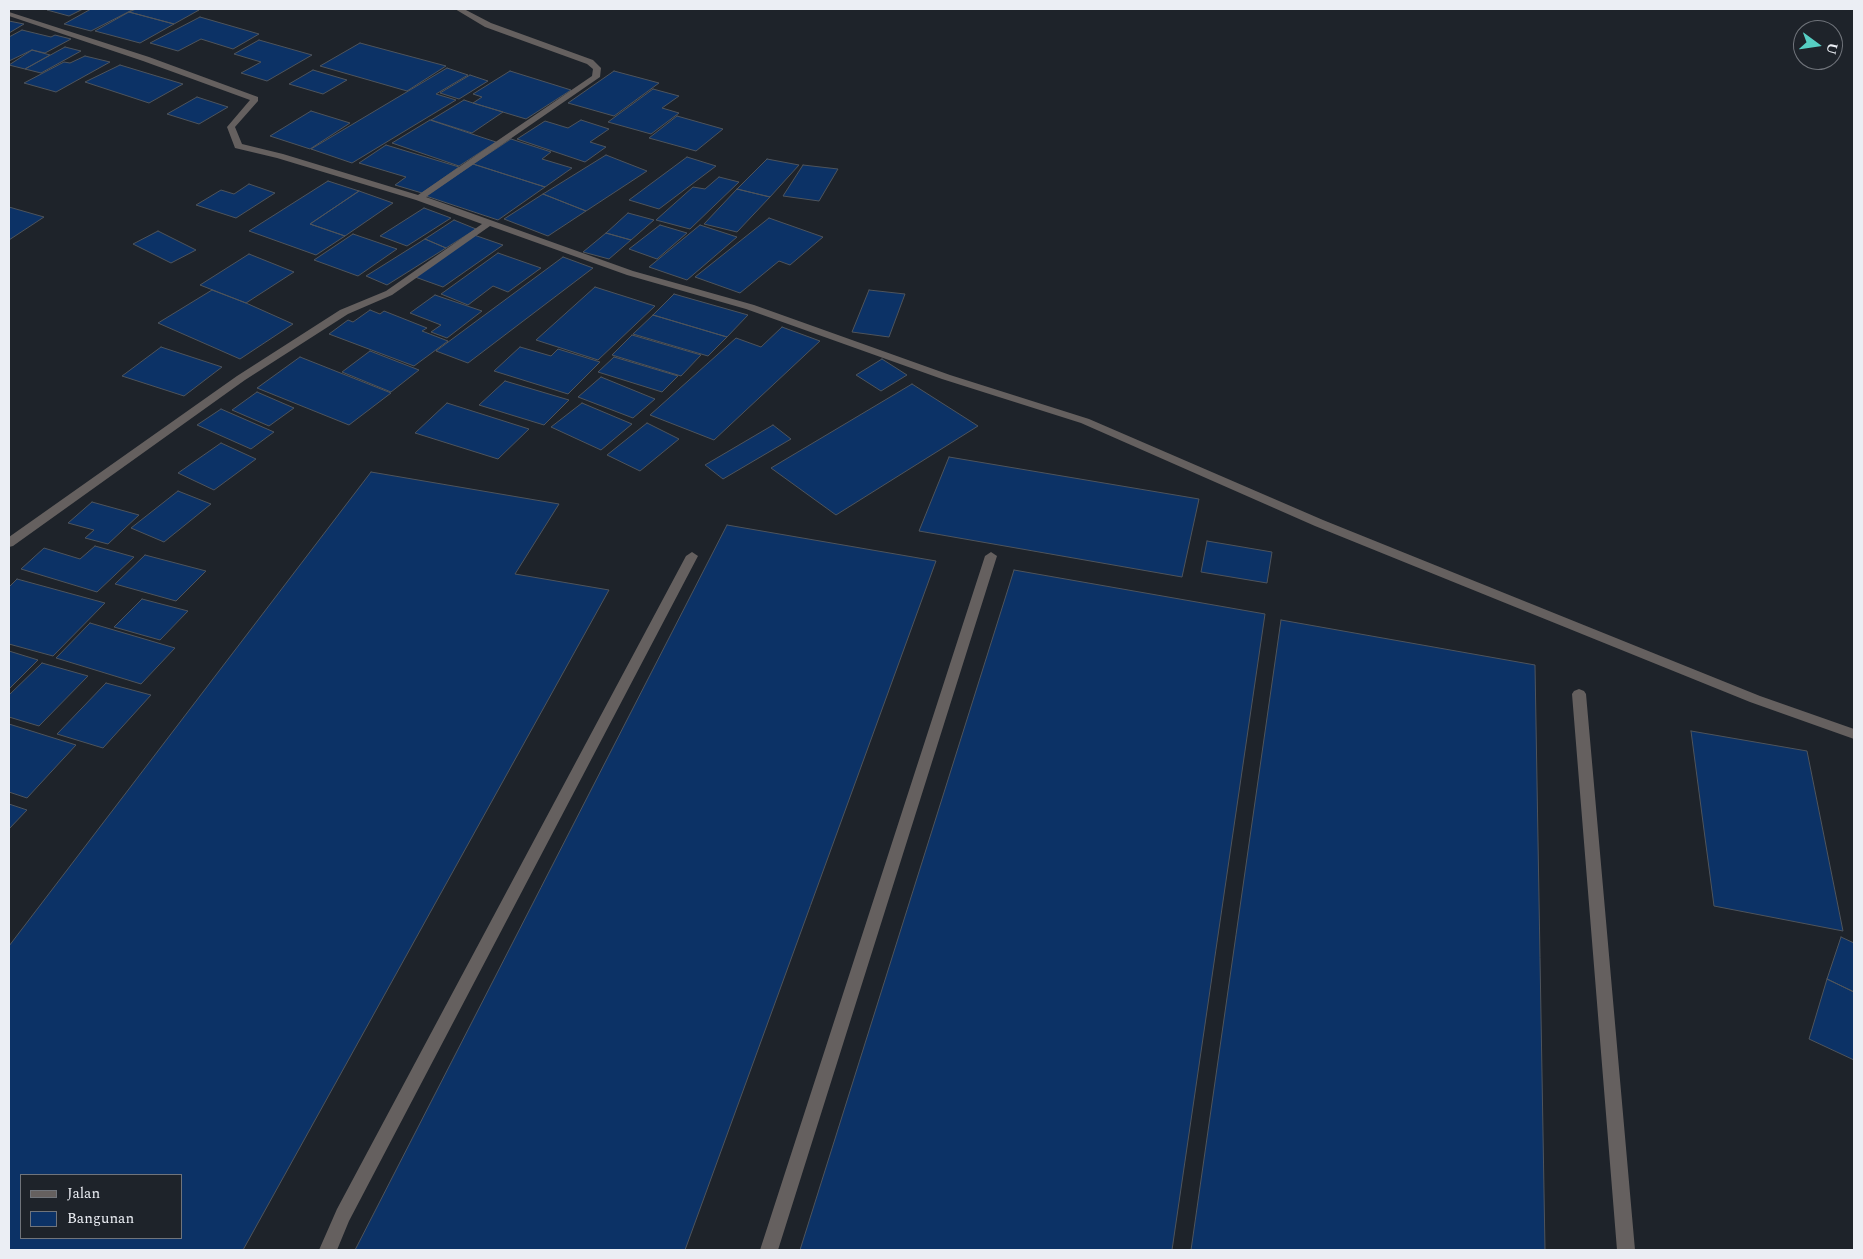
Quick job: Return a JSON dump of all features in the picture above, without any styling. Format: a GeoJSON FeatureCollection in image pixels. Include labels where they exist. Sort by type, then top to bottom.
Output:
{"type":"FeatureCollection","features":[{"type":"Feature","properties":{"kind":"street"},"geometry":{"type":"LineString","coordinates":[[419,198],[596,77],[597,68],[590,62],[488,25],[459,9]]}},
{"type":"Feature","properties":{"kind":"street"},"geometry":{"type":"LineString","coordinates":[[9,14],[67,32],[255,98],[231,126],[238,146],[280,156],[419,198],[630,273],[750,307],[946,377],[1085,421],[1319,523],[1755,698],[1854,734]]}},
{"type":"Feature","properties":{"kind":"street"},"geometry":{"type":"LineString","coordinates":[[9,542],[241,378],[344,312],[389,293],[489,223]]}},
{"type":"Feature","properties":{"kind":"street"},"geometry":{"type":"LineString","coordinates":[[328,1250],[347,1206],[692,556]]}},
{"type":"Feature","properties":{"kind":"street"},"geometry":{"type":"LineString","coordinates":[[769,1250],[991,556]]}},
{"type":"Feature","properties":{"kind":"street"},"geometry":{"type":"LineString","coordinates":[[1579,694],[1626,1250]]}},
{"type":"Feature","properties":{"kind":"building"},"geometry":{"type":"Polygon","coordinates":[[[83,9],[69,16],[47,10],[83,9]]]}},
{"type":"Feature","properties":{"kind":"building"},"geometry":{"type":"Polygon","coordinates":[[[91,9],[134,9],[91,31],[64,24],[91,9]]]}},
{"type":"Feature","properties":{"kind":"building"},"geometry":{"type":"Polygon","coordinates":[[[136,9],[199,10],[174,24],[129,12],[136,9]]]}},
{"type":"Feature","properties":{"kind":"building"},"geometry":{"type":"Polygon","coordinates":[[[129,12],[174,24],[140,43],[95,31],[129,12]]]}},
{"type":"Feature","properties":{"kind":"building"},"geometry":{"type":"Polygon","coordinates":[[[200,17],[259,34],[233,49],[201,39],[178,51],[150,43],[200,17]]]}},
{"type":"Feature","properties":{"kind":"building"},"geometry":{"type":"Polygon","coordinates":[[[9,21],[24,24],[9,33],[9,21]]]}},
{"type":"Feature","properties":{"kind":"building"},"geometry":{"type":"Polygon","coordinates":[[[22,30],[51,37],[55,35],[71,39],[45,53],[32,50],[9,61],[9,37],[22,30]]]}},
{"type":"Feature","properties":{"kind":"building"},"geometry":{"type":"Polygon","coordinates":[[[259,40],[312,55],[267,81],[241,73],[261,62],[234,54],[259,40]]]}},
{"type":"Feature","properties":{"kind":"building"},"geometry":{"type":"Polygon","coordinates":[[[360,43],[446,66],[407,91],[320,66],[360,43]]]}},
{"type":"Feature","properties":{"kind":"building"},"geometry":{"type":"Polygon","coordinates":[[[65,47],[81,51],[41,73],[25,69],[65,47]]]}},
{"type":"Feature","properties":{"kind":"building"},"geometry":{"type":"Polygon","coordinates":[[[32,50],[50,55],[25,69],[9,65],[32,50]]]}},
{"type":"Feature","properties":{"kind":"building"},"geometry":{"type":"Polygon","coordinates":[[[85,56],[110,62],[56,92],[24,83],[64,62],[70,63],[85,56]]]}},
{"type":"Feature","properties":{"kind":"building"},"geometry":{"type":"Polygon","coordinates":[[[120,65],[183,84],[149,103],[85,82],[120,65]]]}},
{"type":"Feature","properties":{"kind":"building"},"geometry":{"type":"Polygon","coordinates":[[[447,68],[468,75],[436,94],[456,100],[352,163],[311,149],[447,68]]]}},
{"type":"Feature","properties":{"kind":"building"},"geometry":{"type":"Polygon","coordinates":[[[313,70],[347,80],[323,94],[289,84],[313,70]]]}},
{"type":"Feature","properties":{"kind":"building"},"geometry":{"type":"Polygon","coordinates":[[[510,71],[571,90],[526,119],[473,103],[482,97],[473,94],[510,71]]]}},
{"type":"Feature","properties":{"kind":"building"},"geometry":{"type":"Polygon","coordinates":[[[614,71],[659,83],[614,116],[568,103],[614,71]]]}},
{"type":"Feature","properties":{"kind":"building"},"geometry":{"type":"Polygon","coordinates":[[[470,75],[488,81],[459,99],[440,93],[470,75]]]}},
{"type":"Feature","properties":{"kind":"building"},"geometry":{"type":"Polygon","coordinates":[[[653,89],[679,96],[662,108],[679,113],[651,134],[608,122],[653,89]]]}},
{"type":"Feature","properties":{"kind":"building"},"geometry":{"type":"Polygon","coordinates":[[[197,97],[228,107],[199,124],[167,114],[197,97]]]}},
{"type":"Feature","properties":{"kind":"building"},"geometry":{"type":"Polygon","coordinates":[[[464,100],[503,112],[472,133],[431,120],[464,100]]]}},
{"type":"Feature","properties":{"kind":"building"},"geometry":{"type":"Polygon","coordinates":[[[311,111],[350,123],[310,149],[270,136],[311,111]]]}},
{"type":"Feature","properties":{"kind":"building"},"geometry":{"type":"Polygon","coordinates":[[[677,116],[723,129],[696,151],[649,138],[677,116]]]}},
{"type":"Feature","properties":{"kind":"building"},"geometry":{"type":"Polygon","coordinates":[[[430,120],[496,142],[459,166],[392,143],[430,120]]]}},
{"type":"Feature","properties":{"kind":"building"},"geometry":{"type":"Polygon","coordinates":[[[581,120],[609,129],[590,142],[606,147],[585,162],[517,139],[545,121],[568,128],[581,120]]]}},
{"type":"Feature","properties":{"kind":"building"},"geometry":{"type":"Polygon","coordinates":[[[511,139],[551,152],[542,159],[572,168],[545,187],[473,164],[511,139]]]}},
{"type":"Feature","properties":{"kind":"building"},"geometry":{"type":"Polygon","coordinates":[[[386,145],[459,167],[422,193],[395,185],[406,177],[359,163],[386,145]]]}},
{"type":"Feature","properties":{"kind":"building"},"geometry":{"type":"Polygon","coordinates":[[[606,155],[647,171],[586,211],[543,194],[606,155]]]}},
{"type":"Feature","properties":{"kind":"building"},"geometry":{"type":"Polygon","coordinates":[[[687,157],[716,166],[659,209],[629,200],[687,157]]]}},
{"type":"Feature","properties":{"kind":"building"},"geometry":{"type":"Polygon","coordinates":[[[767,159],[799,165],[770,197],[737,189],[767,159]]]}},
{"type":"Feature","properties":{"kind":"building"},"geometry":{"type":"Polygon","coordinates":[[[473,164],[545,187],[498,220],[426,196],[473,164]]]}},
{"type":"Feature","properties":{"kind":"building"},"geometry":{"type":"Polygon","coordinates":[[[803,165],[838,169],[819,201],[783,196],[803,165]]]}},
{"type":"Feature","properties":{"kind":"building"},"geometry":{"type":"Polygon","coordinates":[[[719,177],[739,182],[690,229],[656,220],[693,187],[705,189],[719,177]]]}},
{"type":"Feature","properties":{"kind":"building"},"geometry":{"type":"Polygon","coordinates":[[[328,181],[359,191],[310,224],[345,236],[316,255],[249,231],[328,181]]]}},
{"type":"Feature","properties":{"kind":"building"},"geometry":{"type":"Polygon","coordinates":[[[249,184],[275,193],[236,218],[196,205],[221,190],[234,194],[249,184]]]}},
{"type":"Feature","properties":{"kind":"building"},"geometry":{"type":"Polygon","coordinates":[[[737,189],[770,197],[737,232],[704,224],[737,189]]]}},
{"type":"Feature","properties":{"kind":"building"},"geometry":{"type":"Polygon","coordinates":[[[359,191],[393,203],[345,236],[310,224],[359,191]]]}},
{"type":"Feature","properties":{"kind":"building"},"geometry":{"type":"Polygon","coordinates":[[[543,194],[586,211],[548,236],[504,219],[543,194]]]}},
{"type":"Feature","properties":{"kind":"building"},"geometry":{"type":"Polygon","coordinates":[[[9,207],[44,217],[9,240],[9,207]]]}},
{"type":"Feature","properties":{"kind":"building"},"geometry":{"type":"Polygon","coordinates":[[[424,208],[451,218],[407,246],[380,236],[424,208]]]}},
{"type":"Feature","properties":{"kind":"building"},"geometry":{"type":"Polygon","coordinates":[[[628,213],[654,220],[631,240],[606,233],[628,213]]]}},
{"type":"Feature","properties":{"kind":"building"},"geometry":{"type":"Polygon","coordinates":[[[769,218],[823,237],[790,265],[779,261],[740,293],[695,277],[769,218]]]}},
{"type":"Feature","properties":{"kind":"building"},"geometry":{"type":"Polygon","coordinates":[[[454,220],[476,229],[446,248],[425,239],[454,220]]]}},
{"type":"Feature","properties":{"kind":"building"},"geometry":{"type":"Polygon","coordinates":[[[660,225],[687,233],[657,259],[629,249],[660,225]]]}},
{"type":"Feature","properties":{"kind":"building"},"geometry":{"type":"Polygon","coordinates":[[[700,225],[737,237],[687,280],[649,267],[700,225]]]}},
{"type":"Feature","properties":{"kind":"building"},"geometry":{"type":"Polygon","coordinates":[[[158,231],[196,250],[171,263],[133,244],[158,231]]]}},
{"type":"Feature","properties":{"kind":"building"},"geometry":{"type":"Polygon","coordinates":[[[606,233],[631,240],[609,259],[583,252],[606,233]]]}},
{"type":"Feature","properties":{"kind":"building"},"geometry":{"type":"Polygon","coordinates":[[[353,234],[397,249],[358,276],[314,260],[353,234]]]}},
{"type":"Feature","properties":{"kind":"building"},"geometry":{"type":"Polygon","coordinates":[[[474,235],[503,245],[443,287],[415,277],[474,235]]]}},
{"type":"Feature","properties":{"kind":"building"},"geometry":{"type":"Polygon","coordinates":[[[425,239],[446,248],[387,285],[366,276],[425,239]]]}},
{"type":"Feature","properties":{"kind":"building"},"geometry":{"type":"Polygon","coordinates":[[[498,253],[541,268],[508,292],[493,286],[468,305],[441,294],[498,253]]]}},
{"type":"Feature","properties":{"kind":"building"},"geometry":{"type":"Polygon","coordinates":[[[249,254],[294,272],[246,303],[200,285],[249,254]]]}},
{"type":"Feature","properties":{"kind":"building"},"geometry":{"type":"Polygon","coordinates":[[[563,257],[593,268],[468,363],[436,351],[563,257]]]}},
{"type":"Feature","properties":{"kind":"building"},"geometry":{"type":"Polygon","coordinates":[[[595,287],[655,306],[598,360],[536,340],[595,287]]]}},
{"type":"Feature","properties":{"kind":"building"},"geometry":{"type":"Polygon","coordinates":[[[212,290],[293,324],[240,359],[158,323],[212,290]]]}},
{"type":"Feature","properties":{"kind":"building"},"geometry":{"type":"Polygon","coordinates":[[[869,290],[905,294],[889,337],[852,332],[869,290]]]}},
{"type":"Feature","properties":{"kind":"building"},"geometry":{"type":"Polygon","coordinates":[[[674,294],[748,315],[727,337],[653,315],[674,294]]]}},
{"type":"Feature","properties":{"kind":"building"},"geometry":{"type":"Polygon","coordinates":[[[435,295],[482,311],[447,338],[431,332],[441,325],[410,313],[435,295]]]}},
{"type":"Feature","properties":{"kind":"building"},"geometry":{"type":"Polygon","coordinates":[[[370,310],[380,314],[384,311],[427,328],[422,331],[448,341],[414,366],[329,334],[348,320],[353,322],[370,310]]]}},
{"type":"Feature","properties":{"kind":"building"},"geometry":{"type":"Polygon","coordinates":[[[653,315],[727,337],[708,356],[633,334],[653,315]]]}},
{"type":"Feature","properties":{"kind":"building"},"geometry":{"type":"Polygon","coordinates":[[[782,327],[820,341],[714,440],[650,415],[736,338],[761,347],[782,327]]]}},
{"type":"Feature","properties":{"kind":"building"},"geometry":{"type":"Polygon","coordinates":[[[632,335],[701,355],[681,376],[612,355],[632,335]]]}},
{"type":"Feature","properties":{"kind":"building"},"geometry":{"type":"Polygon","coordinates":[[[161,347],[222,367],[184,396],[122,376],[161,347]]]}},
{"type":"Feature","properties":{"kind":"building"},"geometry":{"type":"Polygon","coordinates":[[[520,347],[551,356],[558,349],[600,362],[568,394],[494,371],[520,347]]]}},
{"type":"Feature","properties":{"kind":"building"},"geometry":{"type":"Polygon","coordinates":[[[370,351],[419,370],[391,392],[342,372],[370,351]]]}},
{"type":"Feature","properties":{"kind":"building"},"geometry":{"type":"Polygon","coordinates":[[[300,357],[391,393],[349,425],[257,388],[300,357]]]}},
{"type":"Feature","properties":{"kind":"building"},"geometry":{"type":"Polygon","coordinates":[[[614,357],[678,376],[662,392],[598,372],[614,357]]]}},
{"type":"Feature","properties":{"kind":"building"},"geometry":{"type":"Polygon","coordinates":[[[882,359],[907,375],[881,391],[856,375],[882,359]]]}},
{"type":"Feature","properties":{"kind":"building"},"geometry":{"type":"Polygon","coordinates":[[[601,377],[655,399],[633,418],[578,397],[601,377]]]}},
{"type":"Feature","properties":{"kind":"building"},"geometry":{"type":"Polygon","coordinates":[[[505,381],[569,400],[544,425],[479,405],[505,381]]]}},
{"type":"Feature","properties":{"kind":"building"},"geometry":{"type":"Polygon","coordinates":[[[912,384],[978,426],[836,515],[771,468],[912,384]]]}},
{"type":"Feature","properties":{"kind":"building"},"geometry":{"type":"Polygon","coordinates":[[[257,392],[294,408],[269,426],[232,410],[257,392]]]}},
{"type":"Feature","properties":{"kind":"building"},"geometry":{"type":"Polygon","coordinates":[[[447,403],[529,429],[498,459],[415,433],[447,403]]]}},
{"type":"Feature","properties":{"kind":"building"},"geometry":{"type":"Polygon","coordinates":[[[582,403],[632,424],[601,450],[551,427],[582,403]]]}},
{"type":"Feature","properties":{"kind":"building"},"geometry":{"type":"Polygon","coordinates":[[[221,409],[274,432],[251,449],[197,425],[221,409]]]}},
{"type":"Feature","properties":{"kind":"building"},"geometry":{"type":"Polygon","coordinates":[[[647,423],[679,439],[640,471],[607,455],[647,423]]]}},
{"type":"Feature","properties":{"kind":"building"},"geometry":{"type":"Polygon","coordinates":[[[773,425],[791,439],[723,479],[705,465],[773,425]]]}},
{"type":"Feature","properties":{"kind":"building"},"geometry":{"type":"Polygon","coordinates":[[[221,443],[256,459],[214,490],[178,473],[221,443]]]}},
{"type":"Feature","properties":{"kind":"building"},"geometry":{"type":"Polygon","coordinates":[[[949,457],[1199,499],[1182,577],[919,531],[949,457]]]}},
{"type":"Feature","properties":{"kind":"building"},"geometry":{"type":"Polygon","coordinates":[[[371,472],[559,504],[515,574],[609,590],[243,1250],[9,1250],[9,946],[371,472]]]}},
{"type":"Feature","properties":{"kind":"building"},"geometry":{"type":"Polygon","coordinates":[[[178,491],[211,504],[164,542],[131,528],[178,491]]]}},
{"type":"Feature","properties":{"kind":"building"},"geometry":{"type":"Polygon","coordinates":[[[92,502],[139,515],[108,544],[85,538],[94,530],[68,523],[92,502]]]}},
{"type":"Feature","properties":{"kind":"building"},"geometry":{"type":"Polygon","coordinates":[[[727,525],[936,561],[685,1250],[355,1250],[727,525]]]}},
{"type":"Feature","properties":{"kind":"building"},"geometry":{"type":"Polygon","coordinates":[[[1207,541],[1272,552],[1267,583],[1201,572],[1207,541]]]}},
{"type":"Feature","properties":{"kind":"building"},"geometry":{"type":"Polygon","coordinates":[[[95,546],[134,557],[97,592],[21,569],[44,548],[80,559],[95,546]]]}},
{"type":"Feature","properties":{"kind":"building"},"geometry":{"type":"Polygon","coordinates":[[[145,555],[206,571],[176,601],[115,584],[145,555]]]}},
{"type":"Feature","properties":{"kind":"building"},"geometry":{"type":"Polygon","coordinates":[[[1014,570],[1265,614],[1172,1250],[800,1250],[1014,570]]]}},
{"type":"Feature","properties":{"kind":"building"},"geometry":{"type":"Polygon","coordinates":[[[17,579],[105,603],[53,656],[9,644],[9,587],[17,579]]]}},
{"type":"Feature","properties":{"kind":"building"},"geometry":{"type":"Polygon","coordinates":[[[142,599],[188,611],[160,640],[114,627],[142,599]]]}},
{"type":"Feature","properties":{"kind":"building"},"geometry":{"type":"Polygon","coordinates":[[[1281,620],[1535,665],[1545,1250],[1191,1250],[1281,620]]]}},
{"type":"Feature","properties":{"kind":"building"},"geometry":{"type":"Polygon","coordinates":[[[90,623],[175,648],[141,684],[56,658],[90,623]]]}},
{"type":"Feature","properties":{"kind":"building"},"geometry":{"type":"Polygon","coordinates":[[[9,651],[38,660],[9,689],[9,651]]]}},
{"type":"Feature","properties":{"kind":"building"},"geometry":{"type":"Polygon","coordinates":[[[42,663],[88,676],[39,726],[9,717],[9,695],[42,663]]]}},
{"type":"Feature","properties":{"kind":"building"},"geometry":{"type":"Polygon","coordinates":[[[106,683],[151,695],[103,748],[57,734],[106,683]]]}},
{"type":"Feature","properties":{"kind":"building"},"geometry":{"type":"Polygon","coordinates":[[[9,724],[76,745],[27,798],[9,792],[9,724]]]}},
{"type":"Feature","properties":{"kind":"building"},"geometry":{"type":"Polygon","coordinates":[[[1691,731],[1807,751],[1843,931],[1714,906],[1691,731]]]}},
{"type":"Feature","properties":{"kind":"building"},"geometry":{"type":"Polygon","coordinates":[[[9,804],[27,810],[9,829],[9,804]]]}},
{"type":"Feature","properties":{"kind":"building"},"geometry":{"type":"Polygon","coordinates":[[[1841,937],[1854,943],[1854,992],[1827,979],[1841,937]]]}},
{"type":"Feature","properties":{"kind":"building"},"geometry":{"type":"Polygon","coordinates":[[[1827,979],[1854,992],[1854,1060],[1809,1039],[1827,979]]]}}]}
